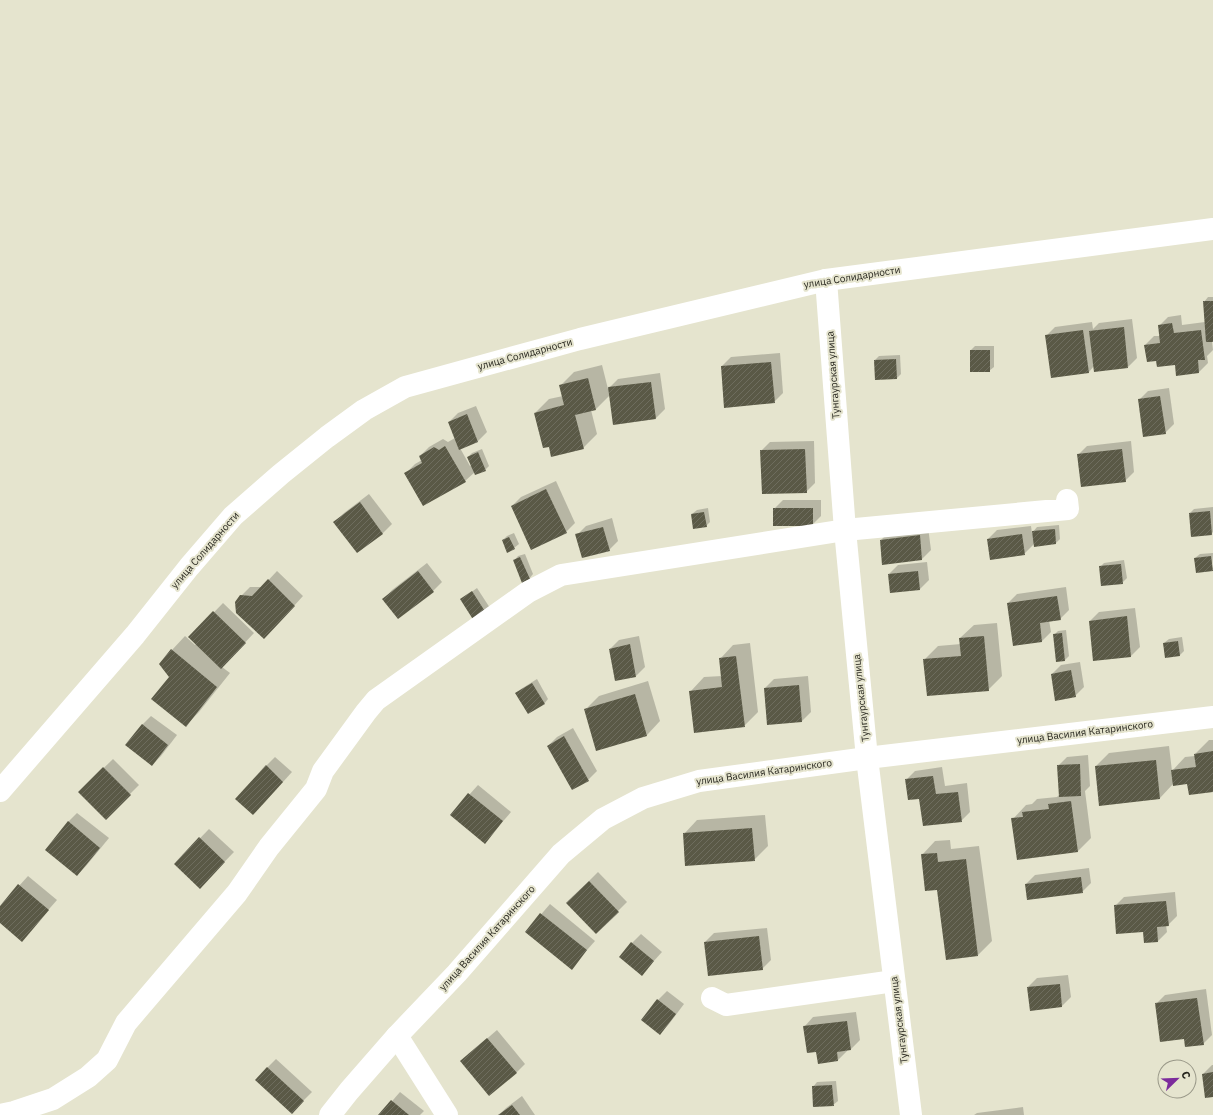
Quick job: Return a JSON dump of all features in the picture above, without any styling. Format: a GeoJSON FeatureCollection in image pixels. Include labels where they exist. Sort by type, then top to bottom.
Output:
{"type":"FeatureCollection","features":[{"type":"Feature","properties":{"kind":"street","name":"улица Солидарности"},"geometry":{"type":"LineString","coordinates":[[0,791],[135,635],[189,567],[233,516],[281,474],[327,437],[364,410],[405,387],[580,339],[826,280],[1213,229]]}},
{"type":"Feature","properties":{"kind":"street","name":"Тунгаурская улица"},"geometry":{"type":"LineString","coordinates":[[826,280],[845,530],[867,758],[911,1115]]}},
{"type":"Feature","properties":{"kind":"street"},"geometry":{"type":"LineString","coordinates":[[0,1115],[53,1099],[88,1077],[107,1060],[126,1022],[237,893],[269,847],[316,788],[323,771],[376,700],[528,592],[561,575],[845,530],[1068,509],[1067,500]]}},
{"type":"Feature","properties":{"kind":"street","name":"улица Василия Катаринского"},"geometry":{"type":"LineString","coordinates":[[330,1115],[397,1036],[457,973],[561,854],[603,819],[643,798],[699,781],[867,758],[1213,718]]}},
{"type":"Feature","properties":{"kind":"street"},"geometry":{"type":"LineString","coordinates":[[712,998],[726,1005],[894,980]]}},
{"type":"Feature","properties":{"kind":"street"},"geometry":{"type":"LineString","coordinates":[[397,1036],[448,1115]]}},
{"type":"Feature","properties":{"kind":"building"},"geometry":{"type":"Polygon","coordinates":[[[1203,301],[1213,301],[1213,342],[1206,342],[1203,301]]]}},
{"type":"Feature","properties":{"kind":"building"},"geometry":{"type":"Polygon","coordinates":[[[1172,323],[1174,333],[1201,330],[1205,360],[1198,360],[1199,373],[1176,376],[1175,365],[1157,367],[1156,361],[1147,362],[1144,345],[1160,343],[1158,325],[1172,323]]]}},
{"type":"Feature","properties":{"kind":"building"},"geometry":{"type":"Polygon","coordinates":[[[1124,327],[1128,368],[1094,372],[1089,331],[1124,327]]]}},
{"type":"Feature","properties":{"kind":"building"},"geometry":{"type":"Polygon","coordinates":[[[1083,330],[1089,373],[1051,378],[1045,335],[1083,330]]]}},
{"type":"Feature","properties":{"kind":"building"},"geometry":{"type":"Polygon","coordinates":[[[970,350],[990,350],[990,372],[970,372],[970,350]]]}},
{"type":"Feature","properties":{"kind":"building"},"geometry":{"type":"Polygon","coordinates":[[[896,359],[897,379],[875,380],[874,360],[896,359]]]}},
{"type":"Feature","properties":{"kind":"building"},"geometry":{"type":"Polygon","coordinates":[[[771,362],[775,403],[724,408],[721,366],[771,362]]]}},
{"type":"Feature","properties":{"kind":"building"},"geometry":{"type":"Polygon","coordinates":[[[588,378],[596,410],[575,415],[584,449],[551,457],[549,447],[543,448],[534,413],[564,405],[559,385],[588,378]]]}},
{"type":"Feature","properties":{"kind":"building"},"geometry":{"type":"Polygon","coordinates":[[[651,382],[656,419],[613,425],[608,387],[651,382]]]}},
{"type":"Feature","properties":{"kind":"building"},"geometry":{"type":"Polygon","coordinates":[[[1160,396],[1166,434],[1143,437],[1138,399],[1160,396]]]}},
{"type":"Feature","properties":{"kind":"building"},"geometry":{"type":"Polygon","coordinates":[[[467,414],[478,442],[459,450],[448,422],[467,414]]]}},
{"type":"Feature","properties":{"kind":"building"},"geometry":{"type":"Polygon","coordinates":[[[445,446],[466,482],[423,506],[404,473],[422,463],[419,456],[434,447],[439,450],[445,446]]]}},
{"type":"Feature","properties":{"kind":"building"},"geometry":{"type":"Polygon","coordinates":[[[805,449],[807,493],[762,494],[760,450],[805,449]]]}},
{"type":"Feature","properties":{"kind":"building"},"geometry":{"type":"Polygon","coordinates":[[[1122,449],[1126,482],[1081,487],[1077,454],[1122,449]]]}},
{"type":"Feature","properties":{"kind":"building"},"geometry":{"type":"Polygon","coordinates":[[[478,452],[486,471],[475,475],[467,457],[478,452]]]}},
{"type":"Feature","properties":{"kind":"building"},"geometry":{"type":"Polygon","coordinates":[[[546,489],[567,533],[531,550],[511,506],[546,489]]]}},
{"type":"Feature","properties":{"kind":"building"},"geometry":{"type":"Polygon","coordinates":[[[360,502],[383,534],[357,553],[333,522],[360,502]]]}},
{"type":"Feature","properties":{"kind":"building"},"geometry":{"type":"Polygon","coordinates":[[[773,508],[813,508],[813,526],[773,526],[773,508]]]}},
{"type":"Feature","properties":{"kind":"building"},"geometry":{"type":"Polygon","coordinates":[[[1210,511],[1212,535],[1191,537],[1189,513],[1210,511]]]}},
{"type":"Feature","properties":{"kind":"building"},"geometry":{"type":"Polygon","coordinates":[[[704,512],[707,527],[693,529],[691,514],[704,512]]]}},
{"type":"Feature","properties":{"kind":"building"},"geometry":{"type":"Polygon","coordinates":[[[603,527],[610,551],[582,558],[575,534],[603,527]]]}},
{"type":"Feature","properties":{"kind":"building"},"geometry":{"type":"Polygon","coordinates":[[[1055,529],[1056,544],[1034,547],[1032,531],[1055,529]]]}},
{"type":"Feature","properties":{"kind":"building"},"geometry":{"type":"Polygon","coordinates":[[[1022,534],[1025,555],[990,560],[987,539],[1022,534]]]}},
{"type":"Feature","properties":{"kind":"building"},"geometry":{"type":"Polygon","coordinates":[[[920,535],[922,560],[882,565],[880,540],[920,535]]]}},
{"type":"Feature","properties":{"kind":"building"},"geometry":{"type":"Polygon","coordinates":[[[509,537],[515,549],[507,553],[502,540],[509,537]]]}},
{"type":"Feature","properties":{"kind":"building"},"geometry":{"type":"Polygon","coordinates":[[[1211,556],[1213,571],[1196,573],[1194,558],[1211,556]]]}},
{"type":"Feature","properties":{"kind":"building"},"geometry":{"type":"Polygon","coordinates":[[[520,557],[530,579],[522,583],[513,560],[520,557]]]}},
{"type":"Feature","properties":{"kind":"building"},"geometry":{"type":"Polygon","coordinates":[[[1121,564],[1123,584],[1101,586],[1099,566],[1121,564]]]}},
{"type":"Feature","properties":{"kind":"building"},"geometry":{"type":"Polygon","coordinates":[[[418,571],[434,592],[398,619],[382,599],[418,571]]]}},
{"type":"Feature","properties":{"kind":"building"},"geometry":{"type":"Polygon","coordinates":[[[918,571],[920,590],[890,593],[888,574],[918,571]]]}},
{"type":"Feature","properties":{"kind":"building"},"geometry":{"type":"Polygon","coordinates":[[[268,579],[295,606],[264,639],[236,613],[235,602],[240,595],[252,596],[268,579]]]}},
{"type":"Feature","properties":{"kind":"building"},"geometry":{"type":"Polygon","coordinates":[[[472,591],[486,613],[474,621],[460,599],[472,591]]]}},
{"type":"Feature","properties":{"kind":"building"},"geometry":{"type":"Polygon","coordinates":[[[1057,596],[1061,620],[1040,623],[1042,642],[1013,646],[1007,603],[1057,596]]]}},
{"type":"Feature","properties":{"kind":"building"},"geometry":{"type":"Polygon","coordinates":[[[213,611],[246,643],[221,669],[188,637],[213,611]]]}},
{"type":"Feature","properties":{"kind":"building"},"geometry":{"type":"Polygon","coordinates":[[[1127,616],[1131,657],[1093,661],[1089,621],[1127,616]]]}},
{"type":"Feature","properties":{"kind":"building"},"geometry":{"type":"Polygon","coordinates":[[[1062,633],[1065,661],[1056,662],[1053,634],[1062,633]]]}},
{"type":"Feature","properties":{"kind":"building"},"geometry":{"type":"Polygon","coordinates":[[[984,636],[989,691],[927,696],[923,659],[961,656],[959,638],[984,636]]]}},
{"type":"Feature","properties":{"kind":"building"},"geometry":{"type":"Polygon","coordinates":[[[1178,641],[1180,656],[1165,658],[1163,643],[1178,641]]]}},
{"type":"Feature","properties":{"kind":"building"},"geometry":{"type":"Polygon","coordinates":[[[630,644],[636,677],[615,681],[609,649],[630,644]]]}},
{"type":"Feature","properties":{"kind":"building"},"geometry":{"type":"Polygon","coordinates":[[[171,649],[217,687],[186,727],[151,699],[169,677],[159,664],[171,649]]]}},
{"type":"Feature","properties":{"kind":"building"},"geometry":{"type":"Polygon","coordinates":[[[736,656],[745,727],[694,733],[689,691],[722,687],[719,658],[736,656]]]}},
{"type":"Feature","properties":{"kind":"building"},"geometry":{"type":"Polygon","coordinates":[[[1071,670],[1076,697],[1055,701],[1051,674],[1071,670]]]}},
{"type":"Feature","properties":{"kind":"building"},"geometry":{"type":"Polygon","coordinates":[[[532,683],[545,704],[528,714],[515,693],[532,683]]]}},
{"type":"Feature","properties":{"kind":"building"},"geometry":{"type":"Polygon","coordinates":[[[799,685],[802,722],[767,725],[764,688],[799,685]]]}},
{"type":"Feature","properties":{"kind":"building"},"geometry":{"type":"Polygon","coordinates":[[[635,694],[647,736],[596,751],[584,709],[635,694]]]}},
{"type":"Feature","properties":{"kind":"building"},"geometry":{"type":"Polygon","coordinates":[[[142,724],[168,745],[152,766],[125,745],[142,724]]]}},
{"type":"Feature","properties":{"kind":"building"},"geometry":{"type":"Polygon","coordinates":[[[564,736],[589,781],[572,790],[547,746],[564,736]]]}},
{"type":"Feature","properties":{"kind":"building"},"geometry":{"type":"Polygon","coordinates":[[[1213,751],[1213,792],[1189,795],[1187,784],[1173,786],[1171,770],[1196,767],[1194,754],[1213,751]]]}},
{"type":"Feature","properties":{"kind":"building"},"geometry":{"type":"Polygon","coordinates":[[[1156,760],[1160,799],[1099,806],[1095,766],[1156,760]]]}},
{"type":"Feature","properties":{"kind":"building"},"geometry":{"type":"Polygon","coordinates":[[[1080,764],[1081,796],[1059,797],[1057,765],[1080,764]]]}},
{"type":"Feature","properties":{"kind":"building"},"geometry":{"type":"Polygon","coordinates":[[[266,765],[283,782],[253,815],[235,799],[266,765]]]}},
{"type":"Feature","properties":{"kind":"building"},"geometry":{"type":"Polygon","coordinates":[[[103,767],[131,795],[106,820],[78,792],[103,767]]]}},
{"type":"Feature","properties":{"kind":"building"},"geometry":{"type":"Polygon","coordinates":[[[933,776],[936,794],[958,792],[962,822],[923,826],[919,799],[908,800],[905,779],[933,776]]]}},
{"type":"Feature","properties":{"kind":"building"},"geometry":{"type":"Polygon","coordinates":[[[468,793],[503,821],[485,844],[450,815],[468,793]]]}},
{"type":"Feature","properties":{"kind":"building"},"geometry":{"type":"Polygon","coordinates":[[[1071,801],[1078,852],[1017,860],[1011,818],[1023,817],[1022,812],[1049,809],[1048,804],[1071,801]]]}},
{"type":"Feature","properties":{"kind":"building"},"geometry":{"type":"Polygon","coordinates":[[[68,821],[100,848],[77,876],[45,850],[68,821]]]}},
{"type":"Feature","properties":{"kind":"building"},"geometry":{"type":"Polygon","coordinates":[[[752,828],[755,861],[685,866],[683,833],[752,828]]]}},
{"type":"Feature","properties":{"kind":"building"},"geometry":{"type":"Polygon","coordinates":[[[199,837],[225,862],[200,889],[174,864],[199,837]]]}},
{"type":"Feature","properties":{"kind":"building"},"geometry":{"type":"Polygon","coordinates":[[[937,853],[938,862],[966,859],[978,956],[946,960],[937,890],[925,891],[921,854],[937,853]]]}},
{"type":"Feature","properties":{"kind":"building"},"geometry":{"type":"Polygon","coordinates":[[[1081,877],[1083,893],[1027,900],[1025,884],[1081,877]]]}},
{"type":"Feature","properties":{"kind":"building"},"geometry":{"type":"Polygon","coordinates":[[[589,881],[619,912],[596,934],[566,903],[589,881]]]}},
{"type":"Feature","properties":{"kind":"building"},"geometry":{"type":"Polygon","coordinates":[[[18,884],[49,910],[22,942],[0,923],[0,906],[18,884]]]}},
{"type":"Feature","properties":{"kind":"building"},"geometry":{"type":"Polygon","coordinates":[[[1166,901],[1169,926],[1157,927],[1158,942],[1144,943],[1143,932],[1116,934],[1114,905],[1166,901]]]}},
{"type":"Feature","properties":{"kind":"building"},"geometry":{"type":"Polygon","coordinates":[[[540,913],[587,950],[572,970],[525,932],[540,913]]]}},
{"type":"Feature","properties":{"kind":"building"},"geometry":{"type":"Polygon","coordinates":[[[759,936],[763,970],[708,976],[704,942],[759,936]]]}},
{"type":"Feature","properties":{"kind":"building"},"geometry":{"type":"Polygon","coordinates":[[[631,942],[654,961],[642,976],[619,957],[631,942]]]}},
{"type":"Feature","properties":{"kind":"building"},"geometry":{"type":"Polygon","coordinates":[[[1060,984],[1062,1007],[1030,1011],[1027,987],[1060,984]]]}},
{"type":"Feature","properties":{"kind":"building"},"geometry":{"type":"Polygon","coordinates":[[[1197,998],[1204,1045],[1185,1047],[1184,1039],[1160,1042],[1155,1003],[1197,998]]]}},
{"type":"Feature","properties":{"kind":"building"},"geometry":{"type":"Polygon","coordinates":[[[657,999],[676,1014],[660,1035],[641,1020],[657,999]]]}},
{"type":"Feature","properties":{"kind":"building"},"geometry":{"type":"Polygon","coordinates":[[[847,1021],[851,1050],[837,1052],[838,1061],[818,1064],[816,1052],[807,1053],[803,1026],[847,1021]]]}},
{"type":"Feature","properties":{"kind":"building"},"geometry":{"type":"Polygon","coordinates":[[[487,1038],[517,1073],[489,1096],[460,1061],[487,1038]]]}},
{"type":"Feature","properties":{"kind":"building"},"geometry":{"type":"Polygon","coordinates":[[[267,1067],[304,1101],[292,1114],[255,1080],[267,1067]]]}},
{"type":"Feature","properties":{"kind":"building"},"geometry":{"type":"Polygon","coordinates":[[[1213,1072],[1213,1097],[1205,1098],[1202,1074],[1213,1072]]]}},
{"type":"Feature","properties":{"kind":"building"},"geometry":{"type":"Polygon","coordinates":[[[832,1085],[834,1106],[813,1107],[812,1086],[832,1085]]]}},
{"type":"Feature","properties":{"kind":"building"},"geometry":{"type":"Polygon","coordinates":[[[391,1100],[409,1115],[378,1115],[391,1100]]]}},
{"type":"Feature","properties":{"kind":"building"},"geometry":{"type":"Polygon","coordinates":[[[512,1105],[520,1115],[498,1115],[512,1105]]]}}]}
